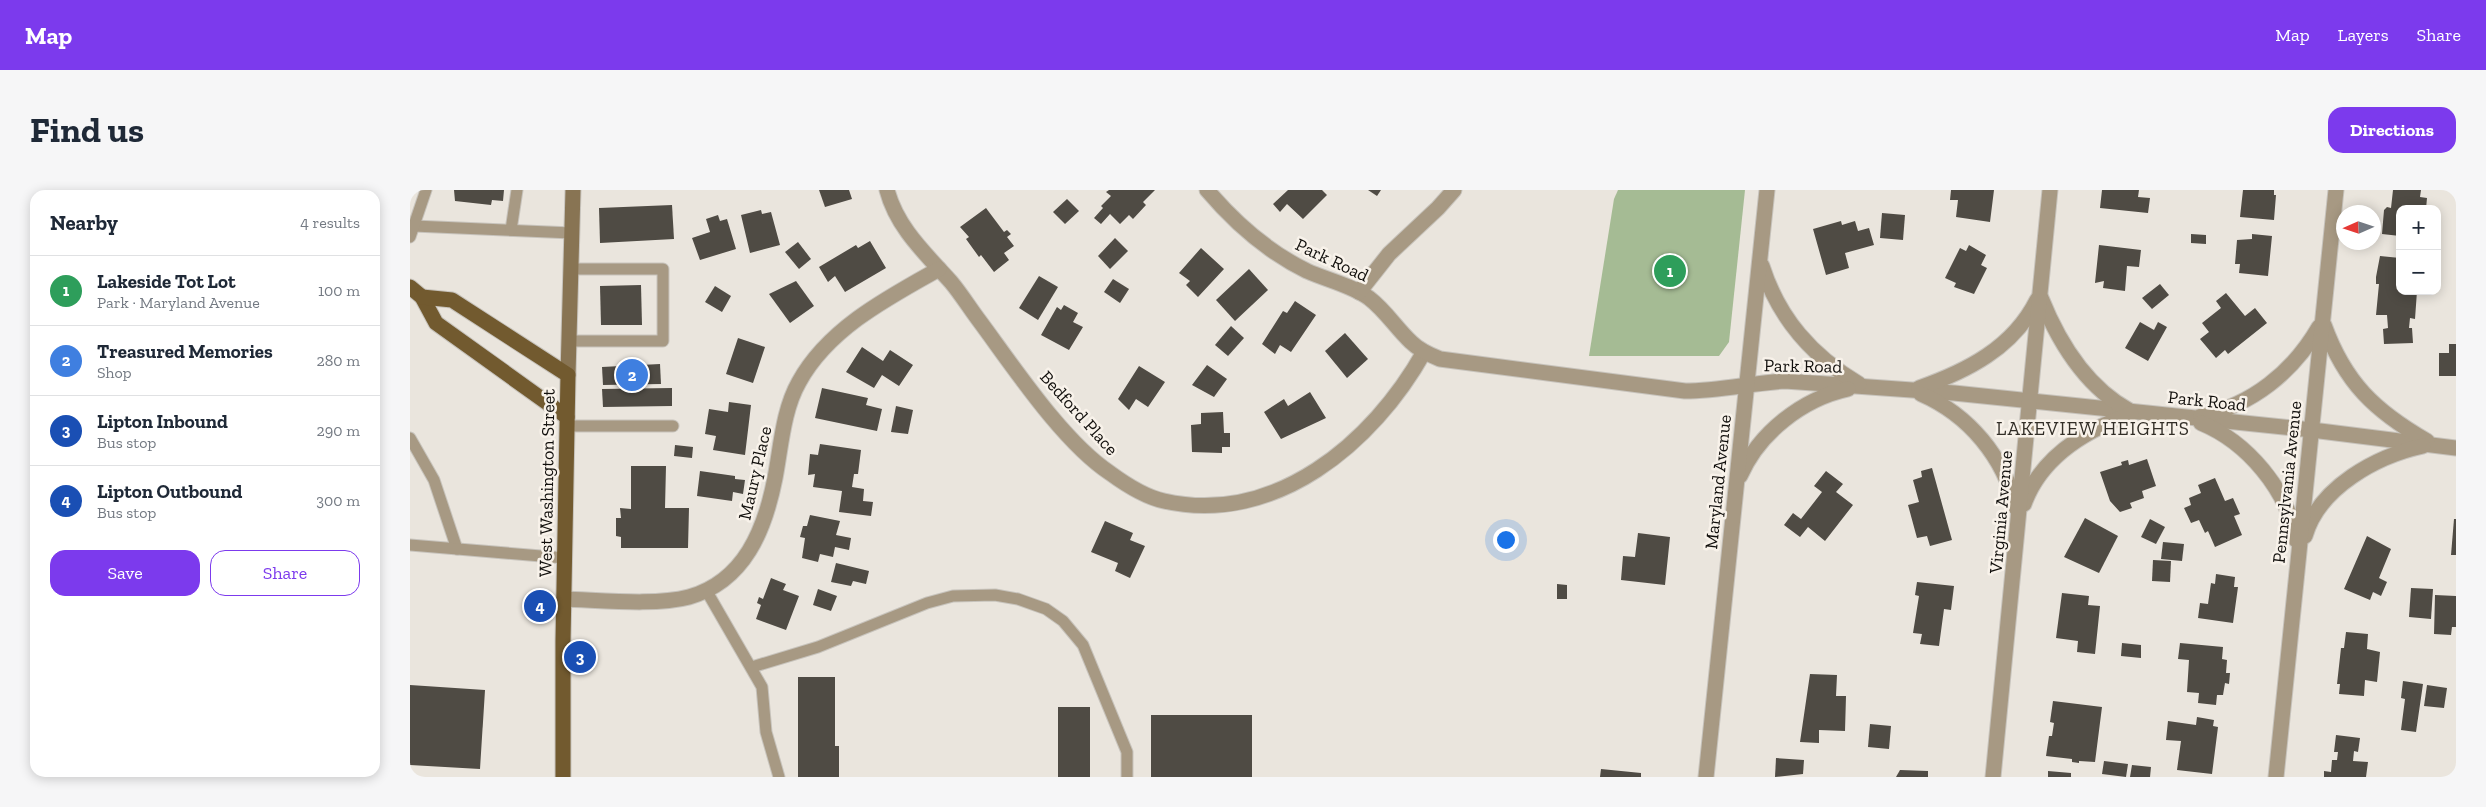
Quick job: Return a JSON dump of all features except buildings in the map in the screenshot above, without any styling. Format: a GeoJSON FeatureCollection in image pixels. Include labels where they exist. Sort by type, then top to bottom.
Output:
{"type":"FeatureCollection","features":[{"type":"Feature","properties":{"kind":"main road","name":"West Washington Street"},"geometry":{"type":"LineString","coordinates":[[563,777],[567,422],[573,190]]}},
{"type":"Feature","properties":{"kind":"main road"},"geometry":{"type":"LineString","coordinates":[[416,292],[452,300],[568,376]]}},
{"type":"Feature","properties":{"kind":"main road"},"geometry":{"type":"LineString","coordinates":[[416,292],[436,323],[567,422]]}},
{"type":"Feature","properties":{"kind":"street","name":"Bedford Place"},"geometry":{"type":"LineString","coordinates":[[887,190],[901,223],[920,249],[939,269],[1057,422],[1088,456],[1132,487],[1163,501],[1201,504],[1227,503],[1259,496],[1295,483],[1331,461],[1366,432],[1404,387],[1424,352]]}},
{"type":"Feature","properties":{"kind":"street","name":"Park Road"},"geometry":{"type":"LineString","coordinates":[[1207,190],[1223,208],[1275,253],[1307,271],[1359,292],[1388,315],[1411,342],[1424,352],[1440,359],[1685,391],[1713,391],[1747,384],[1785,381],[1862,386],[2312,430],[2456,448]]}},
{"type":"Feature","properties":{"kind":"street"},"geometry":{"type":"LineString","coordinates":[[1218,190],[1223,208]]}},
{"type":"Feature","properties":{"kind":"street"},"geometry":{"type":"LineString","coordinates":[[1359,292],[1389,254],[1438,208],[1454,190]]}},
{"type":"Feature","properties":{"kind":"street","name":"Maryland Avenue"},"geometry":{"type":"LineString","coordinates":[[1706,777],[1767,190]]}},
{"type":"Feature","properties":{"kind":"street","name":"Virginia Avenue"},"geometry":{"type":"LineString","coordinates":[[1993,777],[2050,190]]}},
{"type":"Feature","properties":{"kind":"street","name":"Pennsylvania Avenue"},"geometry":{"type":"LineString","coordinates":[[2276,777],[2336,190]]}},
{"type":"Feature","properties":{"kind":"street"},"geometry":{"type":"LineString","coordinates":[[1760,260],[1774,298],[1790,325],[1811,349],[1835,370],[1862,386]]}},
{"type":"Feature","properties":{"kind":"street","name":"Maury Place"},"geometry":{"type":"LineString","coordinates":[[564,599],[665,600],[688,597],[706,590],[725,578],[744,559],[758,536],[769,511],[789,408],[798,384],[808,366],[825,346],[855,321],[896,293],[939,269]]}},
{"type":"Feature","properties":{"kind":"street"},"geometry":{"type":"LineString","coordinates":[[1912,390],[1981,361],[2004,344],[2019,328],[2040,294]]}},
{"type":"Feature","properties":{"kind":"street"},"geometry":{"type":"LineString","coordinates":[[2040,294],[2052,325],[2065,348],[2082,370],[2104,392],[2135,413]]}},
{"type":"Feature","properties":{"kind":"street"},"geometry":{"type":"LineString","coordinates":[[2190,418],[2214,413],[2236,404],[2265,388],[2288,370],[2308,347],[2322,322]]}},
{"type":"Feature","properties":{"kind":"street"},"geometry":{"type":"LineString","coordinates":[[2322,322],[2332,348],[2349,378],[2373,404],[2432,444]]}},
{"type":"Feature","properties":{"kind":"street"},"geometry":{"type":"LineString","coordinates":[[1736,485],[1752,454],[1787,417],[1810,402],[1835,392],[1862,386]]}},
{"type":"Feature","properties":{"kind":"street"},"geometry":{"type":"LineString","coordinates":[[1912,390],[1945,407],[1970,426],[1985,443],[2005,475],[2012,492],[2019,520]]}},
{"type":"Feature","properties":{"kind":"street"},"geometry":{"type":"LineString","coordinates":[[2019,520],[2028,495],[2038,477],[2055,457],[2079,438],[2106,423],[2135,413]]}},
{"type":"Feature","properties":{"kind":"street"},"geometry":{"type":"LineString","coordinates":[[2190,418],[2210,427],[2234,442],[2254,461],[2277,489],[2294,526],[2299,556]]}},
{"type":"Feature","properties":{"kind":"street"},"geometry":{"type":"LineString","coordinates":[[2299,556],[2306,530],[2316,513],[2346,482],[2379,461],[2408,449],[2432,444]]}},
{"type":"Feature","properties":{"kind":"lane"},"geometry":{"type":"LineString","coordinates":[[410,237],[426,190]]}},
{"type":"Feature","properties":{"kind":"lane"},"geometry":{"type":"LineString","coordinates":[[511,230],[517,190]]}},
{"type":"Feature","properties":{"kind":"lane"},"geometry":{"type":"LineString","coordinates":[[414,226],[572,233]]}},
{"type":"Feature","properties":{"kind":"lane"},"geometry":{"type":"LineString","coordinates":[[570,341],[663,341],[663,269],[571,269]]}},
{"type":"Feature","properties":{"kind":"lane"},"geometry":{"type":"LineString","coordinates":[[567,422],[673,426]]}},
{"type":"Feature","properties":{"kind":"lane"},"geometry":{"type":"LineString","coordinates":[[410,438],[434,480],[457,549]]}},
{"type":"Feature","properties":{"kind":"lane"},"geometry":{"type":"LineString","coordinates":[[410,546],[565,558]]}},
{"type":"Feature","properties":{"kind":"lane"},"geometry":{"type":"LineString","coordinates":[[706,590],[762,687],[766,732],[778,777]]}},
{"type":"Feature","properties":{"kind":"lane"},"geometry":{"type":"LineString","coordinates":[[752,667],[818,647],[927,603],[953,596],[995,595],[1018,599],[1046,609],[1063,621],[1083,644],[1127,752],[1127,777]]}},
{"type":"Feature","properties":{"kind":"green space"},"geometry":{"type":"Polygon","coordinates":[[[1618,190],[1745,190],[1729,342],[1719,356],[1589,356],[1614,199],[1618,190]]]}},
{"type":"Feature","properties":{"kind":"place","name":"Lakeside Tot Lot"},"geometry":{"type":"Point","coordinates":[1670,271]}},
{"type":"Feature","properties":{"kind":"place","name":"Treasured Memories"},"geometry":{"type":"Point","coordinates":[632,375]}},
{"type":"Feature","properties":{"kind":"place","name":"Lipton Outbound"},"geometry":{"type":"Point","coordinates":[540,606]}},
{"type":"Feature","properties":{"kind":"place","name":"Lipton Inbound"},"geometry":{"type":"Point","coordinates":[580,657]}},
{"type":"Feature","properties":{"kind":"district","name":"LAKEVIEW HEIGHTS"},"geometry":{"type":"Point","coordinates":[2093,428]}}]}
